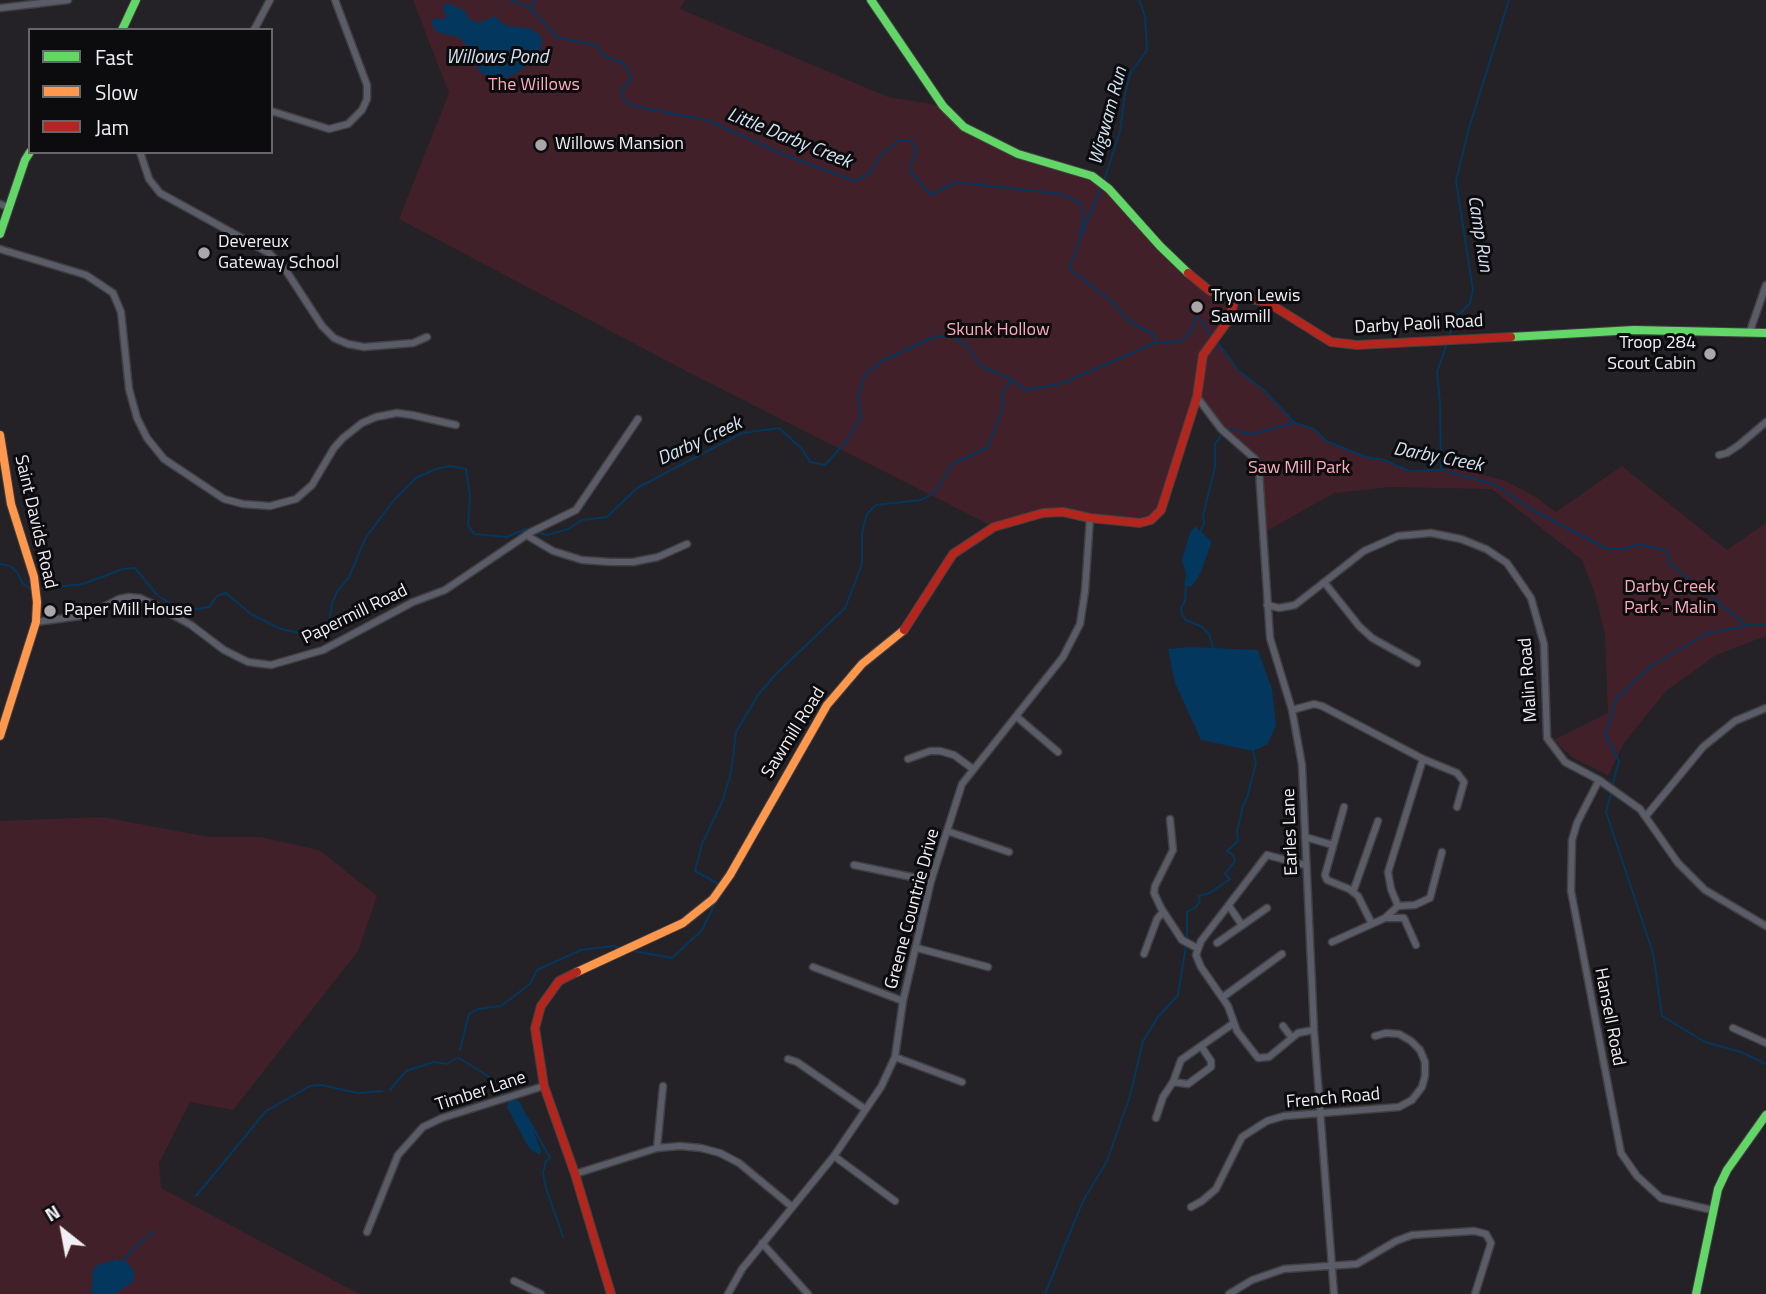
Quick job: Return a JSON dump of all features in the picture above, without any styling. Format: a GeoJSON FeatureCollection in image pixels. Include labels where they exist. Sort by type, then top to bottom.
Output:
{"type":"FeatureCollection","features":[{"type":"Feature","properties":{"kind":"street"},"geometry":{"type":"LineString","coordinates":[[0,8],[68,0]]}},
{"type":"Feature","properties":{"kind":"street"},"geometry":{"type":"LineString","coordinates":[[123,27],[135,0]]}},
{"type":"Feature","properties":{"kind":"street"},"geometry":{"type":"LineString","coordinates":[[255,28],[270,0]]}},
{"type":"Feature","properties":{"kind":"street"},"geometry":{"type":"LineString","coordinates":[[273,112],[329,129],[348,124],[362,110],[367,99],[367,85],[335,0]]}},
{"type":"Feature","properties":{"kind":"street","name":"Darby Paoli Road"},"geometry":{"type":"LineString","coordinates":[[872,0],[943,106],[957,121],[1018,154],[1092,176],[1109,189],[1160,246],[1201,285],[1210,291],[1267,302],[1324,339],[1357,345],[1600,331],[1766,333]]}},
{"type":"Feature","properties":{"kind":"street"},"geometry":{"type":"LineString","coordinates":[[0,234],[4,205],[29,154]]}},
{"type":"Feature","properties":{"kind":"street"},"geometry":{"type":"LineString","coordinates":[[141,154],[149,179],[160,193],[269,253],[285,269],[322,326],[334,338],[364,347],[413,344],[427,337]]}},
{"type":"Feature","properties":{"kind":"street"},"geometry":{"type":"LineString","coordinates":[[0,249],[86,275],[113,293],[121,312],[129,389],[137,418],[147,438],[164,459],[223,499],[243,505],[270,506],[296,499],[312,485],[343,438],[376,416],[397,413],[456,425]]}},
{"type":"Feature","properties":{"kind":"street"},"geometry":{"type":"LineString","coordinates":[[1749,331],[1766,285]]}},
{"type":"Feature","properties":{"kind":"street","name":"Sawmill Road"},"geometry":{"type":"LineString","coordinates":[[609,1293],[575,1174],[544,1086],[535,1028],[541,1006],[559,981],[683,923],[713,899],[730,875],[827,705],[862,664],[905,629],[953,554],[994,527],[1043,513],[1063,512],[1090,518],[1140,523],[1151,520],[1161,510],[1197,397],[1203,355],[1232,313],[1235,297]]}},
{"type":"Feature","properties":{"kind":"street","name":"Earles Lane"},"geometry":{"type":"LineString","coordinates":[[1197,397],[1221,429],[1258,464],[1270,638],[1292,710],[1302,765],[1314,1030],[1334,1294]]}},
{"type":"Feature","properties":{"kind":"street","name":"Papermill Road"},"geometry":{"type":"LineString","coordinates":[[36,622],[88,615],[118,599],[140,598],[191,625],[224,650],[248,662],[271,665],[323,650],[413,602],[445,590],[528,534],[576,510],[638,419]]}},
{"type":"Feature","properties":{"kind":"street"},"geometry":{"type":"LineString","coordinates":[[1719,455],[1739,445],[1766,422]]}},
{"type":"Feature","properties":{"kind":"street","name":"Saint Davids Road"},"geometry":{"type":"LineString","coordinates":[[0,435],[12,503],[34,577],[37,602],[36,622],[0,736]]}},
{"type":"Feature","properties":{"kind":"street","name":"Greene Countrie Drive"},"geometry":{"type":"LineString","coordinates":[[728,1294],[742,1269],[834,1156],[881,1087],[895,1057],[904,1001],[931,881],[962,784],[1063,657],[1080,624],[1090,518]]}},
{"type":"Feature","properties":{"kind":"street","name":"Malin Road"},"geometry":{"type":"LineString","coordinates":[[1267,605],[1290,607],[1302,601],[1364,551],[1398,536],[1431,533],[1461,539],[1486,549],[1507,563],[1531,598],[1544,644],[1547,738],[1565,762],[1632,802],[1646,816],[1678,863],[1705,890],[1766,926]]}},
{"type":"Feature","properties":{"kind":"street"},"geometry":{"type":"LineString","coordinates":[[528,534],[553,551],[582,560],[611,562],[633,562],[658,557],[687,544]]}},
{"type":"Feature","properties":{"kind":"street"},"geometry":{"type":"LineString","coordinates":[[1324,582],[1372,638],[1417,663]]}},
{"type":"Feature","properties":{"kind":"street"},"geometry":{"type":"LineString","coordinates":[[1292,710],[1314,704],[1322,706],[1462,777],[1464,782],[1457,807]]}},
{"type":"Feature","properties":{"kind":"street"},"geometry":{"type":"LineString","coordinates":[[1646,816],[1703,747],[1735,721],[1766,708]]}},
{"type":"Feature","properties":{"kind":"street"},"geometry":{"type":"LineString","coordinates":[[1017,717],[1058,752]]}},
{"type":"Feature","properties":{"kind":"street"},"geometry":{"type":"LineString","coordinates":[[908,759],[930,751],[940,751],[954,755],[972,769]]}},
{"type":"Feature","properties":{"kind":"street"},"geometry":{"type":"LineString","coordinates":[[1398,906],[1388,872],[1423,759]]}},
{"type":"Feature","properties":{"kind":"street","name":"Hansell Road"},"geometry":{"type":"LineString","coordinates":[[1599,780],[1577,823],[1572,840],[1571,891],[1621,1153],[1637,1176],[1661,1198],[1712,1210]]}},
{"type":"Feature","properties":{"kind":"street"},"geometry":{"type":"LineString","coordinates":[[1344,807],[1325,870],[1326,880],[1353,891],[1372,924]]}},
{"type":"Feature","properties":{"kind":"street"},"geometry":{"type":"LineString","coordinates":[[1170,819],[1173,850],[1154,889],[1155,898],[1182,940],[1197,948]]}},
{"type":"Feature","properties":{"kind":"street"},"geometry":{"type":"LineString","coordinates":[[1353,891],[1378,821]]}},
{"type":"Feature","properties":{"kind":"street"},"geometry":{"type":"LineString","coordinates":[[947,831],[1009,852]]}},
{"type":"Feature","properties":{"kind":"street"},"geometry":{"type":"LineString","coordinates":[[1305,837],[1333,845]]}},
{"type":"Feature","properties":{"kind":"street"},"geometry":{"type":"LineString","coordinates":[[1332,942],[1385,918],[1398,906],[1415,905],[1430,898],[1442,852]]}},
{"type":"Feature","properties":{"kind":"street"},"geometry":{"type":"LineString","coordinates":[[1305,865],[1267,855],[1197,948],[1196,956],[1223,998],[1239,1035],[1260,1059],[1274,1054],[1302,1031],[1314,1030]]}},
{"type":"Feature","properties":{"kind":"street"},"geometry":{"type":"LineString","coordinates":[[854,865],[931,881]]}},
{"type":"Feature","properties":{"kind":"street"},"geometry":{"type":"LineString","coordinates":[[1228,906],[1242,925]]}},
{"type":"Feature","properties":{"kind":"street"},"geometry":{"type":"LineString","coordinates":[[1217,943],[1267,908]]}},
{"type":"Feature","properties":{"kind":"street"},"geometry":{"type":"LineString","coordinates":[[1144,954],[1157,919],[1163,912]]}},
{"type":"Feature","properties":{"kind":"street"},"geometry":{"type":"LineString","coordinates":[[1385,918],[1404,918],[1416,945]]}},
{"type":"Feature","properties":{"kind":"street"},"geometry":{"type":"LineString","coordinates":[[917,948],[988,967]]}},
{"type":"Feature","properties":{"kind":"street"},"geometry":{"type":"LineString","coordinates":[[1223,998],[1282,954]]}},
{"type":"Feature","properties":{"kind":"street"},"geometry":{"type":"LineString","coordinates":[[813,967],[904,1001]]}},
{"type":"Feature","properties":{"kind":"street"},"geometry":{"type":"LineString","coordinates":[[1156,1118],[1179,1063],[1234,1024]]}},
{"type":"Feature","properties":{"kind":"street"},"geometry":{"type":"LineString","coordinates":[[1283,1026],[1292,1038]]}},
{"type":"Feature","properties":{"kind":"street"},"geometry":{"type":"LineString","coordinates":[[1732,1028],[1766,1043]]}},
{"type":"Feature","properties":{"kind":"street","name":"French Road"},"geometry":{"type":"LineString","coordinates":[[1191,1207],[1216,1188],[1242,1137],[1253,1128],[1284,1115],[1320,1115],[1399,1107],[1412,1100],[1422,1087],[1425,1076],[1425,1062],[1416,1045],[1399,1034],[1375,1036]]}},
{"type":"Feature","properties":{"kind":"street"},"geometry":{"type":"LineString","coordinates":[[1172,1082],[1188,1084],[1211,1067],[1211,1061],[1201,1046]]}},
{"type":"Feature","properties":{"kind":"street"},"geometry":{"type":"LineString","coordinates":[[895,1057],[962,1082]]}},
{"type":"Feature","properties":{"kind":"street"},"geometry":{"type":"LineString","coordinates":[[788,1059],[797,1062],[865,1109]]}},
{"type":"Feature","properties":{"kind":"street","name":"Timber Lane"},"geometry":{"type":"LineString","coordinates":[[367,1232],[398,1155],[423,1127],[442,1118],[544,1086]]}},
{"type":"Feature","properties":{"kind":"street"},"geometry":{"type":"LineString","coordinates":[[657,1148],[663,1086]]}},
{"type":"Feature","properties":{"kind":"street"},"geometry":{"type":"LineString","coordinates":[[1696,1294],[1712,1210],[1727,1170],[1764,1120]]}},
{"type":"Feature","properties":{"kind":"street"},"geometry":{"type":"LineString","coordinates":[[575,1174],[657,1148],[692,1147],[720,1153],[739,1163],[791,1206]]}},
{"type":"Feature","properties":{"kind":"street"},"geometry":{"type":"LineString","coordinates":[[834,1156],[895,1201]]}},
{"type":"Feature","properties":{"kind":"street"},"geometry":{"type":"LineString","coordinates":[[1229,1294],[1252,1280],[1284,1269],[1357,1264],[1396,1241],[1412,1235],[1481,1232],[1490,1238],[1491,1248],[1475,1294]]}},
{"type":"Feature","properties":{"kind":"street"},"geometry":{"type":"LineString","coordinates":[[762,1243],[808,1294]]}},
{"type":"Feature","properties":{"kind":"street"},"geometry":{"type":"LineString","coordinates":[[514,1281],[541,1294]]}},
{"type":"Feature","properties":{"kind":"green space","name":"Skunk Hollow"},"geometry":{"type":"Polygon","coordinates":[[[413,0],[685,0],[680,9],[888,97],[943,106],[957,121],[1018,154],[1092,176],[1201,285],[1235,297],[1234,323],[1217,341],[1239,370],[1264,390],[1295,423],[1314,429],[1326,441],[1409,471],[1456,468],[1506,481],[1556,512],[1622,466],[1727,550],[1766,523],[1766,636],[1716,655],[1666,691],[1624,743],[1608,775],[1572,757],[1554,740],[1608,713],[1605,634],[1596,597],[1582,560],[1492,489],[1390,487],[1334,493],[1263,533],[1258,464],[1197,398],[1161,510],[1140,523],[1063,512],[994,527],[688,372],[399,219],[449,93],[413,0]]]}},
{"type":"Feature","properties":{"kind":"green space"},"geometry":{"type":"Polygon","coordinates":[[[102,817],[209,837],[260,837],[319,850],[377,896],[358,951],[233,1110],[190,1102],[159,1163],[161,1188],[359,1294],[0,1294],[0,821],[102,817]]]}},
{"type":"Feature","properties":{"kind":"water","name":"Willows Pond"},"geometry":{"type":"Polygon","coordinates":[[[448,3],[465,11],[469,19],[479,23],[495,16],[504,25],[532,29],[542,37],[541,49],[532,62],[515,74],[503,79],[490,78],[480,72],[474,62],[473,52],[460,38],[437,32],[432,25],[431,20],[443,20],[446,16],[443,9],[448,3]]]}},
{"type":"Feature","properties":{"kind":"water"},"geometry":{"type":"Polygon","coordinates":[[[1195,526],[1211,544],[1200,574],[1192,586],[1187,586],[1184,585],[1187,576],[1182,560],[1190,533],[1195,526]]]}},
{"type":"Feature","properties":{"kind":"water"},"geometry":{"type":"Polygon","coordinates":[[[1191,647],[1258,650],[1272,689],[1276,725],[1268,744],[1253,751],[1201,740],[1175,683],[1168,649],[1191,647]]]}},
{"type":"Feature","properties":{"kind":"water"},"geometry":{"type":"Polygon","coordinates":[[[516,1099],[531,1124],[540,1155],[526,1143],[507,1107],[509,1100],[516,1099]]]}},
{"type":"Feature","properties":{"kind":"water"},"geometry":{"type":"Polygon","coordinates":[[[113,1260],[126,1261],[134,1271],[134,1281],[115,1294],[91,1294],[95,1266],[113,1260]]]}},
{"type":"Feature","properties":{"kind":"waterway","name":"Little Darby Creek"},"geometry":{"type":"LineString","coordinates":[[511,0],[530,8],[558,38],[596,45],[604,56],[623,63],[632,78],[621,91],[624,100],[633,106],[707,120],[787,156],[855,181],[870,173],[880,156],[898,141],[910,141],[917,149],[911,172],[931,195],[956,182],[1061,194],[1080,203],[1084,215],[1080,238],[1069,269],[1109,299],[1130,322],[1155,335],[1155,342]]}},
{"type":"Feature","properties":{"kind":"waterway"},"geometry":{"type":"LineString","coordinates":[[531,8],[535,0]]}},
{"type":"Feature","properties":{"kind":"waterway","name":"Wigwam Run"},"geometry":{"type":"LineString","coordinates":[[1104,181],[1120,131],[1131,72],[1147,50],[1145,16],[1139,0]]}},
{"type":"Feature","properties":{"kind":"waterway","name":"Camp Run"},"geometry":{"type":"LineString","coordinates":[[1449,338],[1453,321],[1470,303],[1473,290],[1456,181],[1469,128],[1509,0]]}},
{"type":"Feature","properties":{"kind":"waterway","name":"Wigwam Run"},"geometry":{"type":"LineString","coordinates":[[1082,233],[1102,186]]}},
{"type":"Feature","properties":{"kind":"waterway","name":"Darby Creek"},"geometry":{"type":"LineString","coordinates":[[536,532],[547,535],[568,529],[582,520],[607,517],[637,488],[742,433],[779,428],[802,449],[810,462],[825,465],[849,438],[861,417],[858,397],[865,374],[882,361],[936,336],[952,337],[965,344],[981,366],[1012,380],[1026,390],[1063,383],[1155,343],[1181,341],[1193,329],[1195,318],[1201,320],[1212,336]]}},
{"type":"Feature","properties":{"kind":"waterway","name":"Darby Creek"},"geometry":{"type":"LineString","coordinates":[[1218,343],[1239,371],[1264,390],[1295,423],[1314,429],[1326,441],[1409,471],[1441,470],[1494,484],[1532,510],[1608,549],[1624,549],[1638,544],[1667,551],[1669,563],[1745,624],[1766,624]]}},
{"type":"Feature","properties":{"kind":"waterway","name":"Camp Run"},"geometry":{"type":"LineString","coordinates":[[1441,469],[1437,372],[1447,343]]}},
{"type":"Feature","properties":{"kind":"waterway"},"geometry":{"type":"LineString","coordinates":[[717,887],[717,883],[695,871],[702,844],[722,802],[731,773],[736,732],[758,695],[775,675],[845,608],[862,564],[862,532],[867,514],[876,505],[921,500],[935,492],[953,464],[988,447],[1003,407],[1002,393],[1012,380]]}},
{"type":"Feature","properties":{"kind":"waterway"},"geometry":{"type":"LineString","coordinates":[[1225,429],[1252,434],[1294,423]]}},
{"type":"Feature","properties":{"kind":"waterway"},"geometry":{"type":"LineString","coordinates":[[1200,532],[1215,467],[1215,444],[1222,434]]}},
{"type":"Feature","properties":{"kind":"waterway","name":"Darby Creek"},"geometry":{"type":"LineString","coordinates":[[38,589],[83,584],[123,569],[135,568],[157,595],[174,606],[197,609],[209,607],[217,596],[226,593],[251,614],[281,629],[309,635],[323,628],[330,618],[332,603],[349,577],[366,537],[395,499],[416,478],[451,466],[466,469],[470,496],[468,525],[474,534],[507,537],[526,529],[530,530]]}},
{"type":"Feature","properties":{"kind":"waterway","name":"Darby Creek"},"geometry":{"type":"LineString","coordinates":[[0,564],[10,566],[17,572],[23,584],[32,589]]}},
{"type":"Feature","properties":{"kind":"waterway"},"geometry":{"type":"LineString","coordinates":[[1187,574],[1182,614],[1186,620],[1202,627],[1209,634],[1213,648]]}},
{"type":"Feature","properties":{"kind":"waterway"},"geometry":{"type":"LineString","coordinates":[[1612,787],[1619,761],[1605,735],[1617,698],[1651,666],[1708,633],[1746,626]]}},
{"type":"Feature","properties":{"kind":"waterway"},"geometry":{"type":"LineString","coordinates":[[1187,941],[1187,912],[1196,907],[1200,901],[1199,896],[1210,893],[1230,879],[1225,874],[1235,861],[1233,855],[1227,851],[1238,841],[1237,831],[1256,763],[1253,751]]}},
{"type":"Feature","properties":{"kind":"waterway"},"geometry":{"type":"LineString","coordinates":[[1611,793],[1606,812],[1653,953],[1662,1016],[1705,1042],[1741,1052],[1766,1064]]}},
{"type":"Feature","properties":{"kind":"waterway"},"geometry":{"type":"LineString","coordinates":[[634,951],[672,958],[702,930],[715,903]]}},
{"type":"Feature","properties":{"kind":"waterway"},"geometry":{"type":"LineString","coordinates":[[460,1050],[469,1014],[478,1009],[501,1006],[530,984],[537,970],[581,950],[614,946],[622,949]]}},
{"type":"Feature","properties":{"kind":"waterway"},"geometry":{"type":"LineString","coordinates":[[1045,1294],[1083,1201],[1107,1161],[1130,1096],[1143,1041],[1158,1017],[1178,995],[1186,946]]}},
{"type":"Feature","properties":{"kind":"waterway"},"geometry":{"type":"LineString","coordinates":[[390,1090],[406,1071],[434,1062],[447,1064],[457,1058]]}},
{"type":"Feature","properties":{"kind":"waterway"},"geometry":{"type":"LineString","coordinates":[[459,1058],[488,1076],[496,1089],[505,1096]]}},
{"type":"Feature","properties":{"kind":"waterway"},"geometry":{"type":"LineString","coordinates":[[196,1196],[266,1111],[310,1086],[321,1085],[358,1093],[382,1091]]}},
{"type":"Feature","properties":{"kind":"waterway"},"geometry":{"type":"LineString","coordinates":[[527,1117],[550,1158],[546,1161],[543,1173],[563,1237]]}},
{"type":"Feature","properties":{"kind":"waterway"},"geometry":{"type":"LineString","coordinates":[[123,1260],[155,1231]]}},
{"type":"Feature","properties":{"kind":"traffic: fast"},"geometry":{"type":"LineString","coordinates":[[123,28],[136,0]]}},
{"type":"Feature","properties":{"kind":"traffic: fast"},"geometry":{"type":"LineString","coordinates":[[871,0],[943,106],[964,127],[1018,154],[1092,176],[1109,189],[1188,273]]}},
{"type":"Feature","properties":{"kind":"traffic: fast"},"geometry":{"type":"LineString","coordinates":[[0,234],[29,154]]}},
{"type":"Feature","properties":{"kind":"traffic: fast"},"geometry":{"type":"LineString","coordinates":[[1511,337],[1634,330],[1766,333]]}},
{"type":"Feature","properties":{"kind":"traffic: fast"},"geometry":{"type":"LineString","coordinates":[[1696,1294],[1718,1189],[1727,1170],[1766,1115]]}},
{"type":"Feature","properties":{"kind":"traffic: slow"},"geometry":{"type":"LineString","coordinates":[[0,435],[11,504],[34,577],[37,602],[36,622],[0,736]]}},
{"type":"Feature","properties":{"kind":"traffic: slow"},"geometry":{"type":"LineString","coordinates":[[577,972],[683,923],[713,899],[730,875],[827,705],[862,664],[904,630]]}},
{"type":"Feature","properties":{"kind":"traffic: jam"},"geometry":{"type":"LineString","coordinates":[[1188,273],[1210,291],[1267,302],[1331,342],[1357,345],[1511,337]]}},
{"type":"Feature","properties":{"kind":"traffic: jam"},"geometry":{"type":"LineString","coordinates":[[904,630],[953,554],[994,527],[1043,513],[1063,512],[1090,518],[1140,523],[1151,520],[1161,510],[1197,397],[1203,355],[1230,318],[1235,297]]}},
{"type":"Feature","properties":{"kind":"traffic: jam"},"geometry":{"type":"LineString","coordinates":[[577,972],[559,981],[541,1006],[535,1028],[544,1086],[575,1174],[611,1294]]}},
{"type":"Feature","properties":{"kind":"place","name":"Willows Mansion"},"geometry":{"type":"Point","coordinates":[541,145]}},
{"type":"Feature","properties":{"kind":"place","name":"Devereux Gateway School"},"geometry":{"type":"Point","coordinates":[204,253]}},
{"type":"Feature","properties":{"kind":"place","name":"Tryon Lewis Sawmill"},"geometry":{"type":"Point","coordinates":[1197,307]}},
{"type":"Feature","properties":{"kind":"place","name":"Troop 284 Scout Cabin"},"geometry":{"type":"Point","coordinates":[1710,354]}},
{"type":"Feature","properties":{"kind":"place","name":"Paper Mill House"},"geometry":{"type":"Point","coordinates":[50,611]}},
{"type":"Feature","properties":{"kind":"park label","name":"The Willows"},"geometry":{"type":"Point","coordinates":[534,86]}},
{"type":"Feature","properties":{"kind":"park label","name":"Saw Mill Park"},"geometry":{"type":"Point","coordinates":[1299,469]}},
{"type":"Feature","properties":{"kind":"park label","name":"Darby Creek Park - Malin"},"geometry":{"type":"Point","coordinates":[1670,598]}}]}
